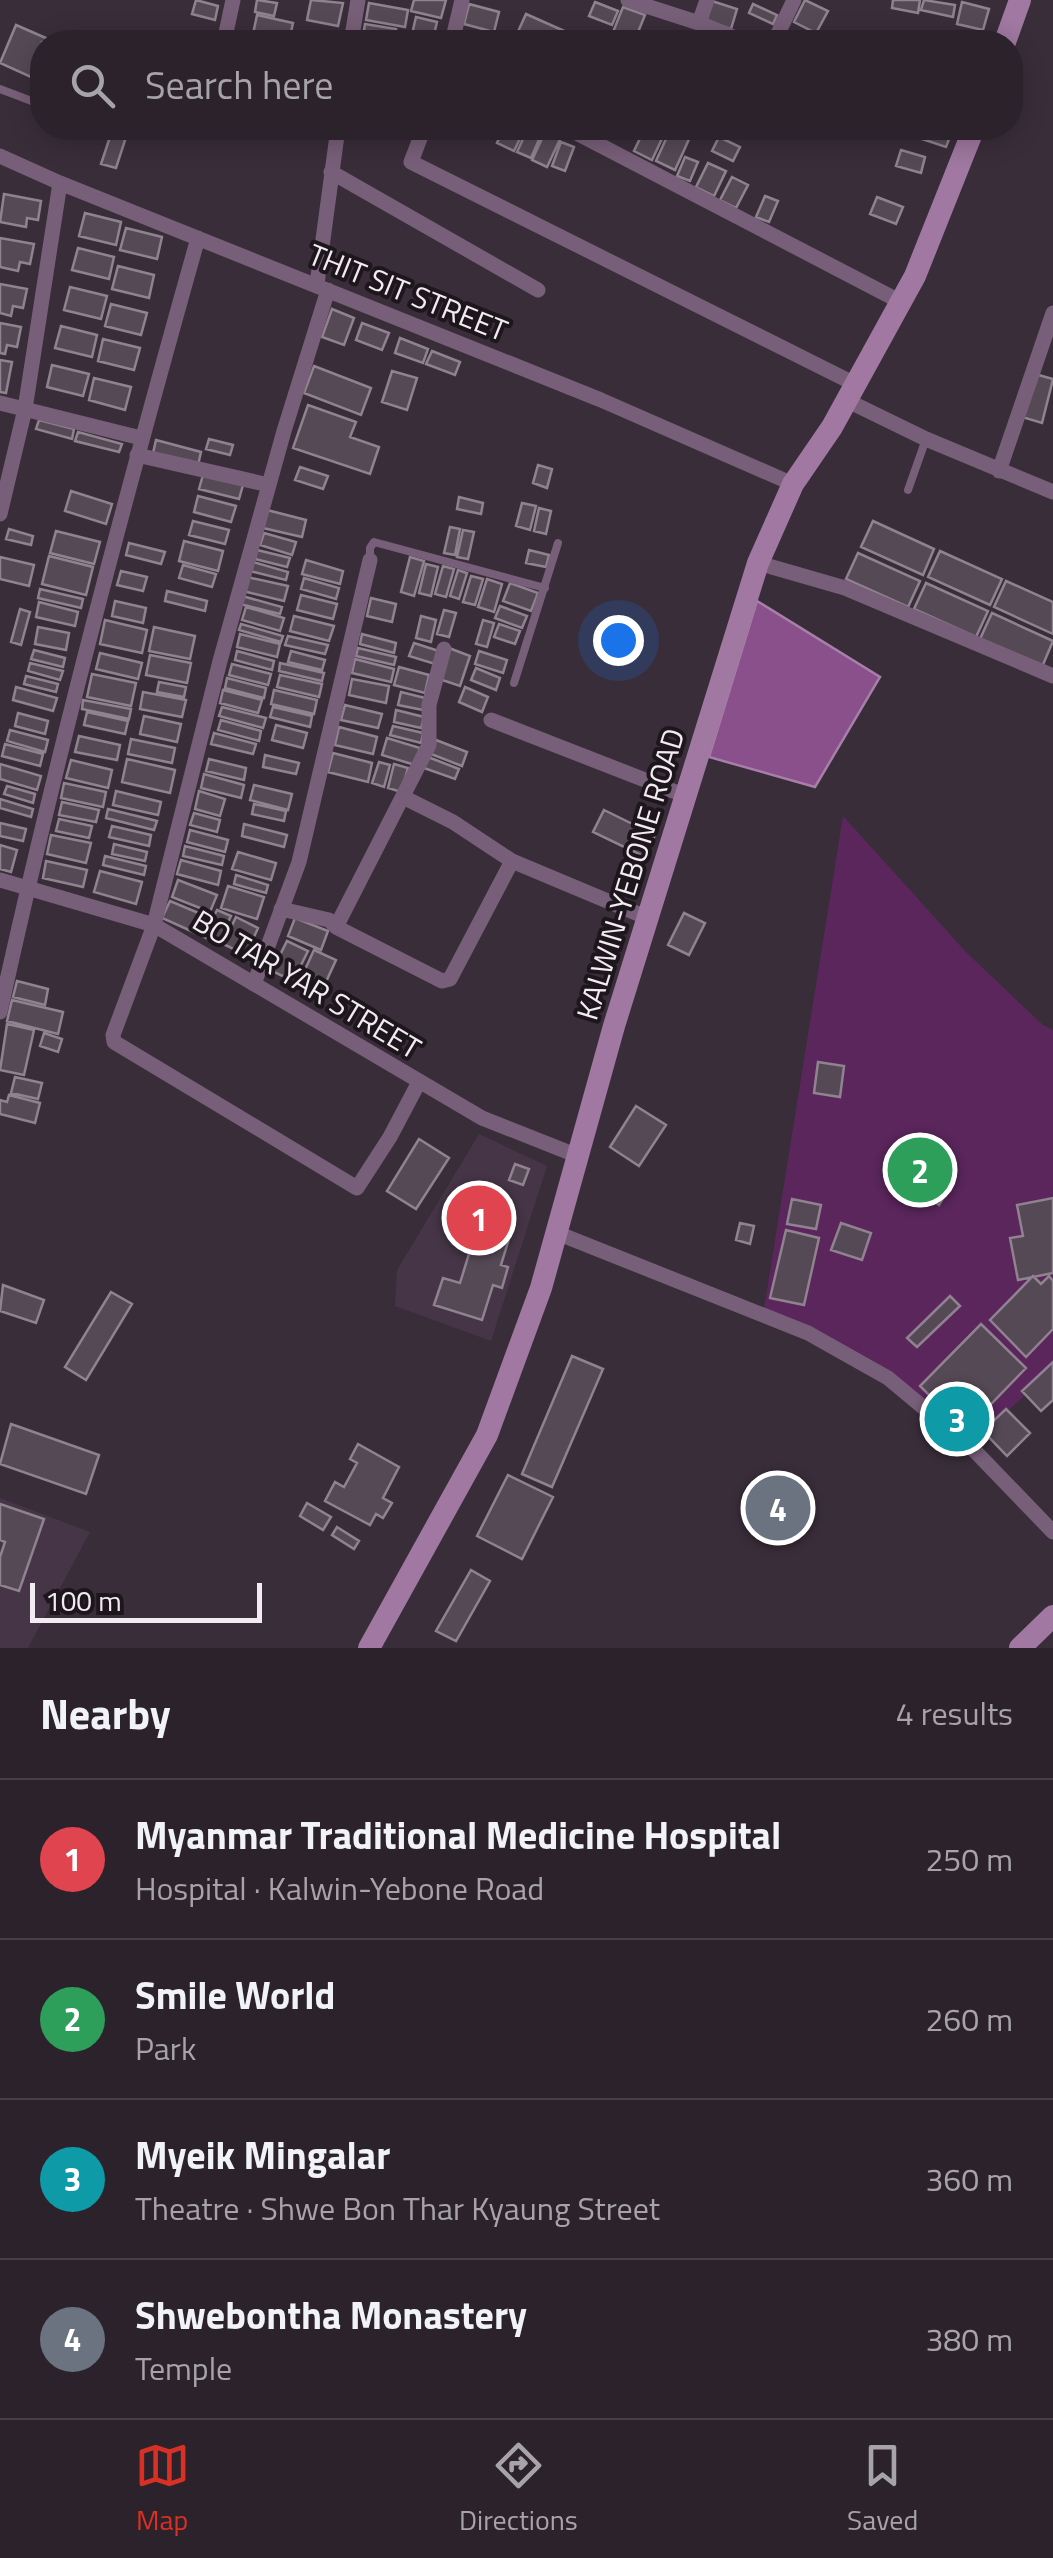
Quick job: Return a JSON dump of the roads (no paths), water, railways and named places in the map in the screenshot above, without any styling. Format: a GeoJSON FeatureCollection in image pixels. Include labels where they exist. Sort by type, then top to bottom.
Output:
{"type":"FeatureCollection","features":[{"type":"Feature","properties":{"kind":"street"},"geometry":{"type":"LineString","coordinates":[[227,30],[233,0]]}},
{"type":"Feature","properties":{"kind":"street"},"geometry":{"type":"LineString","coordinates":[[353,30],[358,0]]}},
{"type":"Feature","properties":{"kind":"street"},"geometry":{"type":"LineString","coordinates":[[455,30],[462,0]]}},
{"type":"Feature","properties":{"kind":"street"},"geometry":{"type":"LineString","coordinates":[[628,0],[717,30]]}},
{"type":"Feature","properties":{"kind":"street"},"geometry":{"type":"LineString","coordinates":[[700,23],[707,0]]}},
{"type":"Feature","properties":{"kind":"street"},"geometry":{"type":"LineString","coordinates":[[780,30],[794,0]]}},
{"type":"Feature","properties":{"kind":"street"},"geometry":{"type":"LineString","coordinates":[[1009,30],[1020,0]]}},
{"type":"Feature","properties":{"kind":"street"},"geometry":{"type":"LineString","coordinates":[[336,140],[323,287],[154,925],[113,1035],[114,1042],[357,1188],[419,1082]]}},
{"type":"Feature","properties":{"kind":"street"},"geometry":{"type":"LineString","coordinates":[[419,140],[411,162],[851,392],[926,440],[1053,492]]}},
{"type":"Feature","properties":{"kind":"street"},"geometry":{"type":"LineString","coordinates":[[589,140],[901,302]]}},
{"type":"Feature","properties":{"kind":"street","name":"KALWIN-YEBONE ROAD"},"geometry":{"type":"LineString","coordinates":[[370,1648],[487,1435],[541,1288],[648,918],[758,564],[794,484],[851,392],[915,276],[969,140]]}},
{"type":"Feature","properties":{"kind":"street","name":"THIT SIT STREET"},"geometry":{"type":"LineString","coordinates":[[0,156],[60,184],[600,400],[794,484]]}},
{"type":"Feature","properties":{"kind":"street"},"geometry":{"type":"LineString","coordinates":[[331,172],[538,290]]}},
{"type":"Feature","properties":{"kind":"street"},"geometry":{"type":"LineString","coordinates":[[0,514],[26,409],[60,184]]}},
{"type":"Feature","properties":{"kind":"street"},"geometry":{"type":"LineString","coordinates":[[0,1012],[27,888],[137,455],[198,238]]}},
{"type":"Feature","properties":{"kind":"street"},"geometry":{"type":"LineString","coordinates":[[999,471],[1053,313]]}},
{"type":"Feature","properties":{"kind":"street"},"geometry":{"type":"LineString","coordinates":[[0,403],[142,438]]}},
{"type":"Feature","properties":{"kind":"street"},"geometry":{"type":"LineString","coordinates":[[137,455],[269,486]]}},
{"type":"Feature","properties":{"kind":"street"},"geometry":{"type":"LineString","coordinates":[[254,984],[298,862],[370,560]]}},
{"type":"Feature","properties":{"kind":"street"},"geometry":{"type":"LineString","coordinates":[[758,564],[844,588],[1053,676]]}},
{"type":"Feature","properties":{"kind":"street"},"geometry":{"type":"LineString","coordinates":[[336,927],[428,746],[429,705],[444,649]]}},
{"type":"Feature","properties":{"kind":"street"},"geometry":{"type":"LineString","coordinates":[[492,720],[686,796]]}},
{"type":"Feature","properties":{"kind":"street"},"geometry":{"type":"LineString","coordinates":[[403,797],[452,822],[512,861],[648,918]]}},
{"type":"Feature","properties":{"kind":"street"},"geometry":{"type":"LineString","coordinates":[[281,909],[329,920],[442,982],[450,979],[512,861]]}},
{"type":"Feature","properties":{"kind":"street","name":"BO TAR YAR STREET"},"geometry":{"type":"LineString","coordinates":[[0,880],[154,925],[482,1118],[578,1156]]}},
{"type":"Feature","properties":{"kind":"street"},"geometry":{"type":"LineString","coordinates":[[557,1233],[808,1333],[888,1378],[972,1448],[1053,1532]]}},
{"type":"Feature","properties":{"kind":"street"},"geometry":{"type":"LineString","coordinates":[[1020,1648],[1053,1616]]}},
{"type":"Feature","properties":{"kind":"lane"},"geometry":{"type":"LineString","coordinates":[[0,89],[30,100]]}},
{"type":"Feature","properties":{"kind":"lane"},"geometry":{"type":"LineString","coordinates":[[908,490],[926,440]]}},
{"type":"Feature","properties":{"kind":"lane"},"geometry":{"type":"LineString","coordinates":[[370,560],[374,542],[545,588]]}},
{"type":"Feature","properties":{"kind":"lane"},"geometry":{"type":"LineString","coordinates":[[514,683],[558,544]]}},
{"type":"Feature","properties":{"kind":"place","name":"Smile World"},"geometry":{"type":"Point","coordinates":[920,1170]}},
{"type":"Feature","properties":{"kind":"place","name":"Myanmar Traditional Medicine Hospital"},"geometry":{"type":"Point","coordinates":[479,1218]}},
{"type":"Feature","properties":{"kind":"place","name":"Myeik Mingalar"},"geometry":{"type":"Point","coordinates":[957,1419]}},
{"type":"Feature","properties":{"kind":"place","name":"Shwebontha Monastery"},"geometry":{"type":"Point","coordinates":[778,1508]}}]}
